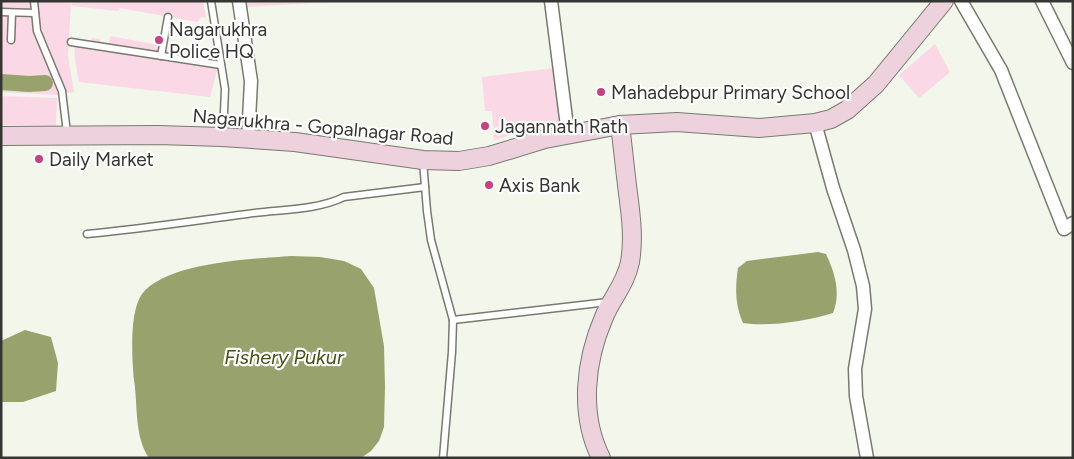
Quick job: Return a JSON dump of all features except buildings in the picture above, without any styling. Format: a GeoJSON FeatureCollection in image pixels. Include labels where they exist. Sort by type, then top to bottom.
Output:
{"type":"FeatureCollection","features":[{"type":"Feature","properties":{"kind":"main road","name":"Nagarukhra - Gopalnagar Road"},"geometry":{"type":"LineString","coordinates":[[1,136],[67,134],[248,138],[314,144],[423,160],[459,161],[489,156],[545,139],[620,125],[677,122],[759,128],[815,123],[832,119],[847,110],[876,84],[944,1]]}},
{"type":"Feature","properties":{"kind":"main road"},"geometry":{"type":"LineString","coordinates":[[601,458],[588,424],[588,380],[592,350],[604,316],[624,282],[630,262],[632,235],[620,125]]}},
{"type":"Feature","properties":{"kind":"street"},"geometry":{"type":"LineString","coordinates":[[239,1],[251,81],[248,138]]}},
{"type":"Feature","properties":{"kind":"street"},"geometry":{"type":"LineString","coordinates":[[551,1],[568,134]]}},
{"type":"Feature","properties":{"kind":"street"},"geometry":{"type":"LineString","coordinates":[[961,1],[1001,70],[1064,229],[1073,223]]}},
{"type":"Feature","properties":{"kind":"street"},"geometry":{"type":"LineString","coordinates":[[1042,1],[1073,63]]}},
{"type":"Feature","properties":{"kind":"street"},"geometry":{"type":"LineString","coordinates":[[815,123],[832,188],[854,250],[863,286],[865,309],[855,369],[856,396],[868,458]]}},
{"type":"Feature","properties":{"kind":"lane"},"geometry":{"type":"LineString","coordinates":[[34,1],[37,31],[62,91],[67,134]]}},
{"type":"Feature","properties":{"kind":"lane"},"geometry":{"type":"LineString","coordinates":[[211,1],[225,89],[222,137]]}},
{"type":"Feature","properties":{"kind":"lane"},"geometry":{"type":"LineString","coordinates":[[1,12],[36,13]]}},
{"type":"Feature","properties":{"kind":"lane"},"geometry":{"type":"LineString","coordinates":[[11,40],[12,12]]}},
{"type":"Feature","properties":{"kind":"lane"},"geometry":{"type":"LineString","coordinates":[[161,56],[168,18]]}},
{"type":"Feature","properties":{"kind":"lane"},"geometry":{"type":"LineString","coordinates":[[71,42],[221,65]]}},
{"type":"Feature","properties":{"kind":"lane"},"geometry":{"type":"LineString","coordinates":[[423,160],[431,240],[453,320],[443,458]]}},
{"type":"Feature","properties":{"kind":"lane"},"geometry":{"type":"LineString","coordinates":[[87,234],[140,229],[296,208],[333,202],[344,196],[425,187]]}},
{"type":"Feature","properties":{"kind":"lane"},"geometry":{"type":"LineString","coordinates":[[453,320],[613,301]]}},
{"type":"Feature","properties":{"kind":"shaded area"},"geometry":{"type":"Polygon","coordinates":[[[1,1],[71,1],[68,56],[74,92],[57,95],[1,92],[1,1]]]}},
{"type":"Feature","properties":{"kind":"shaded area"},"geometry":{"type":"Polygon","coordinates":[[[72,1],[203,1],[206,18],[201,17],[198,22],[119,8],[118,11],[72,6],[72,1]]]}},
{"type":"Feature","properties":{"kind":"shaded area"},"geometry":{"type":"Polygon","coordinates":[[[243,1],[345,1],[244,7],[243,1]]]}},
{"type":"Feature","properties":{"kind":"shaded area"},"geometry":{"type":"Polygon","coordinates":[[[110,36],[164,46],[164,50],[216,58],[218,67],[210,97],[79,82],[74,39],[91,41],[92,38],[109,43],[110,36]]]}},
{"type":"Feature","properties":{"kind":"shaded area"},"geometry":{"type":"Polygon","coordinates":[[[935,44],[950,72],[919,98],[899,75],[935,44]]]}},
{"type":"Feature","properties":{"kind":"shaded area"},"geometry":{"type":"Polygon","coordinates":[[[554,68],[562,126],[526,131],[494,140],[492,111],[485,111],[482,77],[554,68]]]}},
{"type":"Feature","properties":{"kind":"shaded area"},"geometry":{"type":"Polygon","coordinates":[[[1,96],[57,98],[56,126],[1,125],[1,96]]]}},
{"type":"Feature","properties":{"kind":"water"},"geometry":{"type":"Polygon","coordinates":[[[818,252],[826,254],[836,283],[837,298],[833,313],[788,322],[743,323],[738,310],[736,296],[738,268],[747,261],[818,252]]]}},
{"type":"Feature","properties":{"kind":"water","name":"Fishery Pukur"},"geometry":{"type":"Polygon","coordinates":[[[291,256],[320,257],[344,261],[361,269],[374,288],[384,346],[384,427],[379,441],[371,451],[361,458],[149,458],[141,440],[137,420],[133,360],[133,324],[138,302],[142,294],[154,283],[170,275],[190,269],[233,261],[291,256]]]}},
{"type":"Feature","properties":{"kind":"water"},"geometry":{"type":"Polygon","coordinates":[[[25,330],[51,337],[58,363],[56,391],[23,402],[1,402],[1,341],[25,330]]]}},
{"type":"Feature","properties":{"kind":"waterway"},"geometry":{"type":"LineString","coordinates":[[1,82],[45,83]]}},
{"type":"Feature","properties":{"kind":"place","name":"Nagarukhra Police HQ"},"geometry":{"type":"Point","coordinates":[159,40]}},
{"type":"Feature","properties":{"kind":"place","name":"Mahadebpur Primary School"},"geometry":{"type":"Point","coordinates":[601,92]}},
{"type":"Feature","properties":{"kind":"place","name":"Jagannath Rath"},"geometry":{"type":"Point","coordinates":[485,126]}},
{"type":"Feature","properties":{"kind":"place","name":"Daily Market"},"geometry":{"type":"Point","coordinates":[39,159]}},
{"type":"Feature","properties":{"kind":"place","name":"Axis Bank"},"geometry":{"type":"Point","coordinates":[489,185]}}]}
